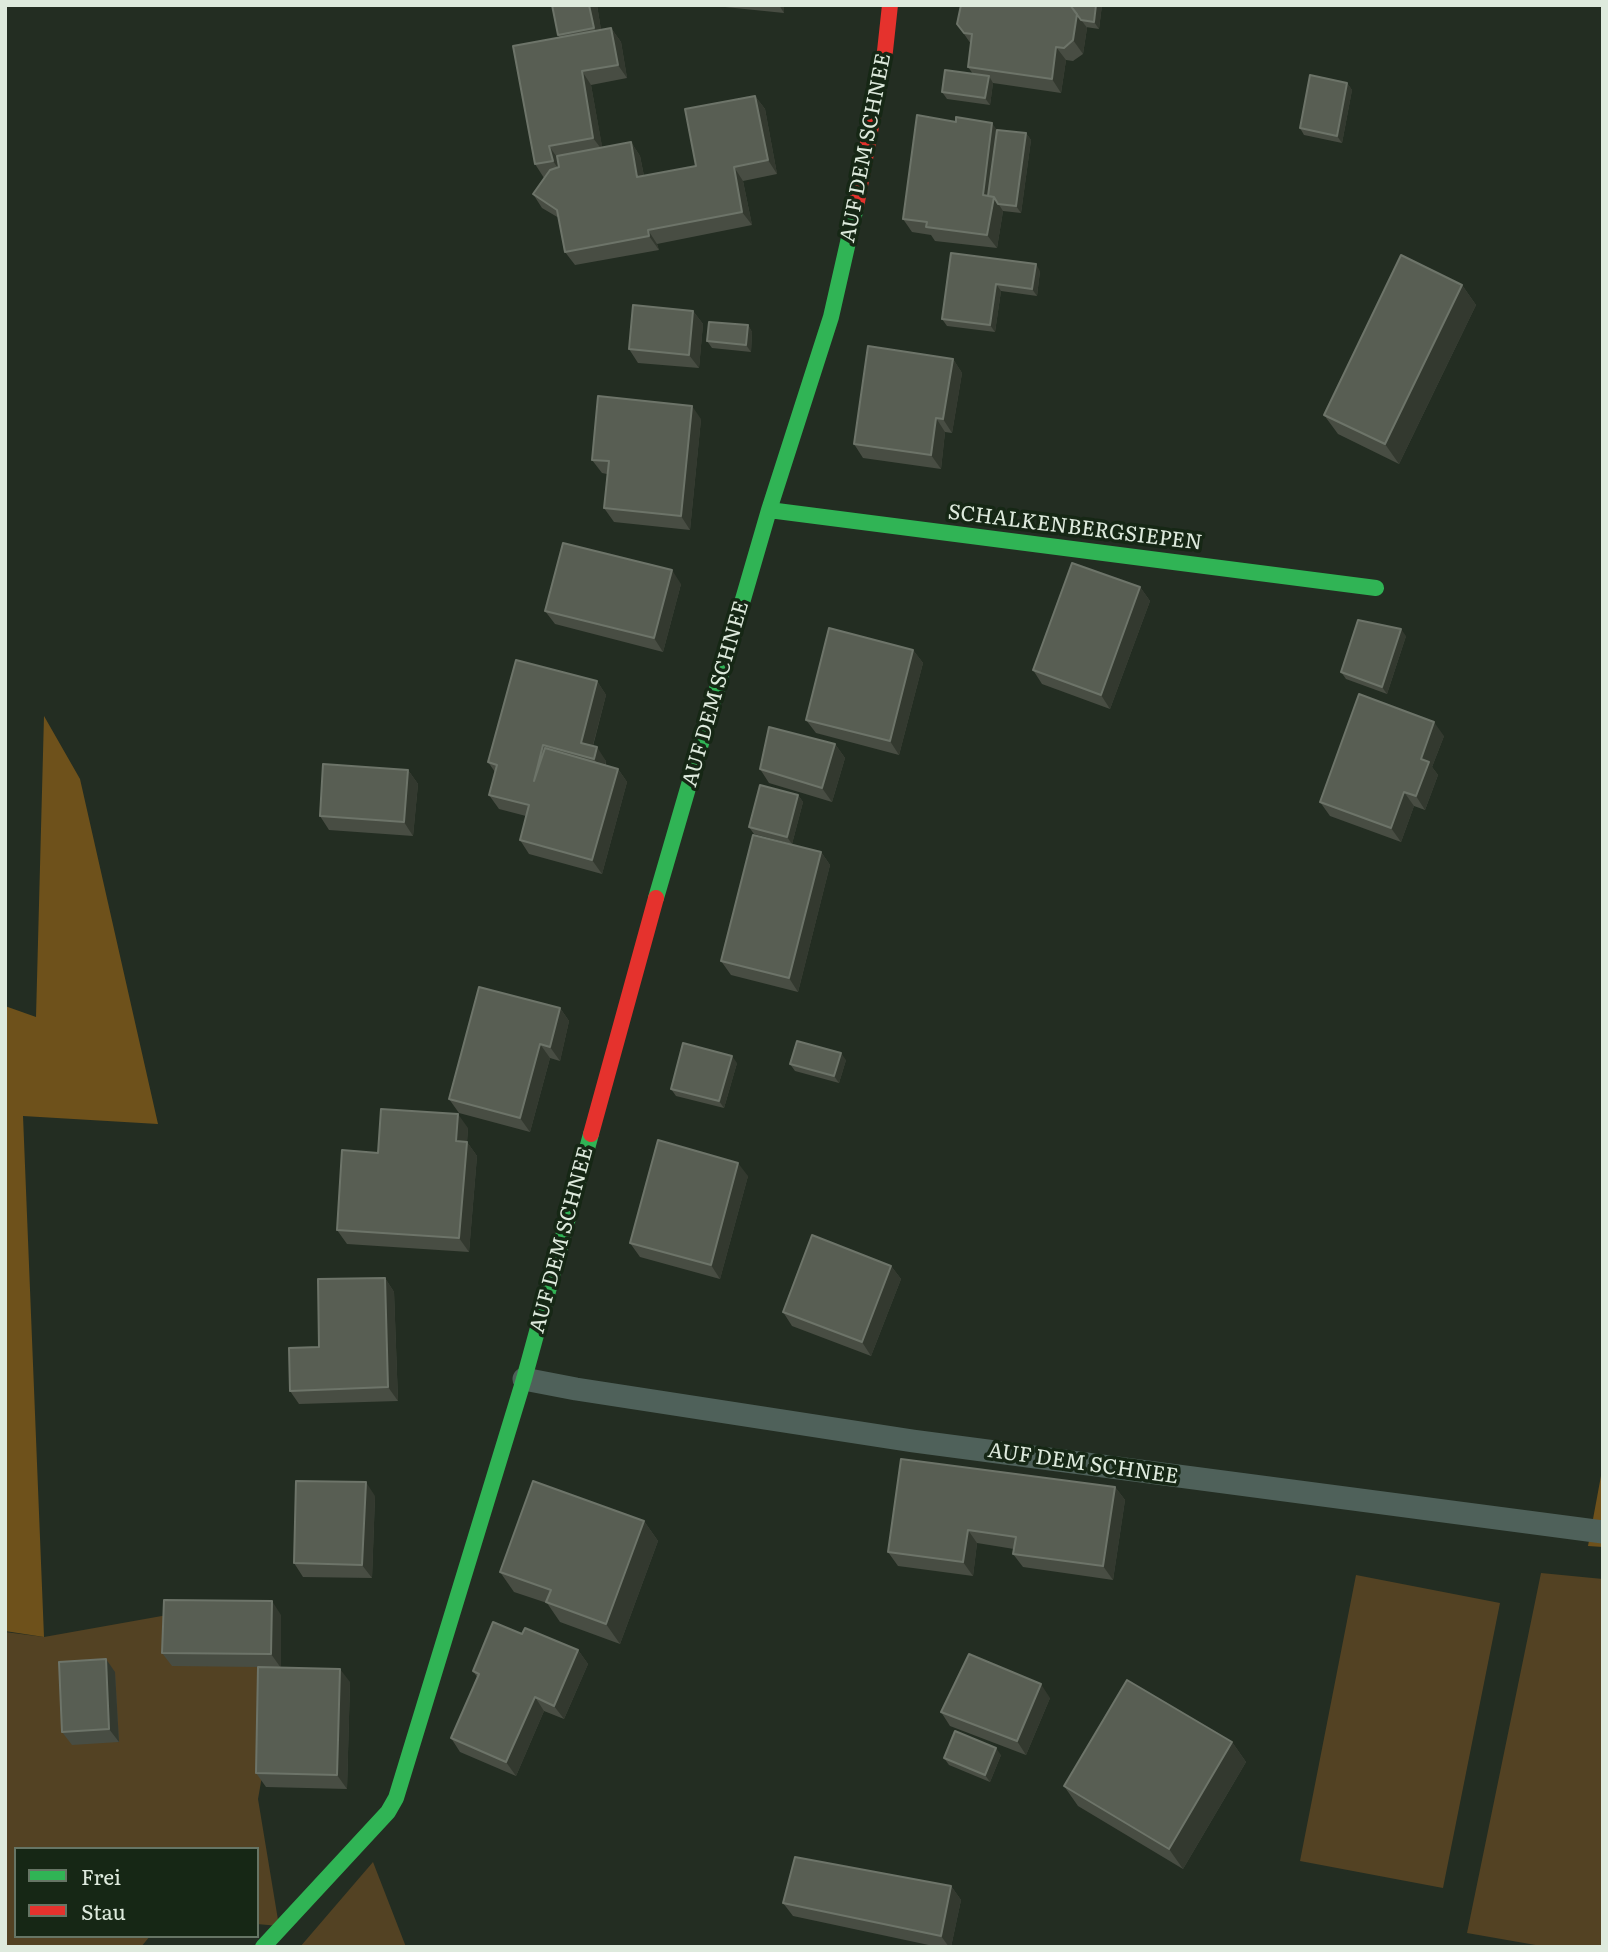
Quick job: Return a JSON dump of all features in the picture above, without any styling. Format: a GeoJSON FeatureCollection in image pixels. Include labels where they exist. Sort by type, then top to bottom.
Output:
{"type":"FeatureCollection","features":[{"type":"Feature","properties":{"kind":"street","name":"AUF DEM SCHNEE"},"geometry":{"type":"LineString","coordinates":[[263,1947],[388,1812],[396,1798],[524,1379],[640,954],[769,510],[831,317],[864,172],[885,51],[890,5]]}},
{"type":"Feature","properties":{"kind":"street","name":"SCHALKENBERGSIEPEN"},"geometry":{"type":"LineString","coordinates":[[769,510],[1376,587]]}},
{"type":"Feature","properties":{"kind":"lane","name":"AUF DEM SCHNEE"},"geometry":{"type":"LineString","coordinates":[[524,1379],[913,1441],[1603,1532]]}},
{"type":"Feature","properties":{"kind":"shaded area"},"geometry":{"type":"Polygon","coordinates":[[[44,716],[80,779],[158,1124],[23,1116],[44,1637],[5,1631],[5,1006],[36,1017],[44,716]]]}},
{"type":"Feature","properties":{"kind":"shaded area"},"geometry":{"type":"Polygon","coordinates":[[[1603,1465],[1603,1547],[1588,1546],[1603,1465]]]}},
{"type":"Feature","properties":{"kind":"shaded area"},"geometry":{"type":"Polygon","coordinates":[[[1541,1573],[1603,1579],[1603,1947],[1547,1947],[1467,1933],[1541,1573]]]}},
{"type":"Feature","properties":{"kind":"shaded area"},"geometry":{"type":"Polygon","coordinates":[[[1356,1575],[1500,1603],[1443,1888],[1300,1861],[1356,1575]]]}},
{"type":"Feature","properties":{"kind":"shaded area"},"geometry":{"type":"Polygon","coordinates":[[[173,1614],[281,1668],[258,1799],[279,1926],[259,1924],[259,1847],[14,1847],[14,1938],[148,1938],[141,1947],[5,1947],[5,1632],[44,1637],[173,1614]]]}},
{"type":"Feature","properties":{"kind":"shaded area"},"geometry":{"type":"Polygon","coordinates":[[[373,1862],[406,1947],[300,1947],[373,1862]]]}},
{"type":"Feature","properties":{"kind":"building"},"geometry":{"type":"Polygon","coordinates":[[[552,5],[589,5],[594,28],[558,35],[552,5]]]}},
{"type":"Feature","properties":{"kind":"building"},"geometry":{"type":"Polygon","coordinates":[[[961,5],[1070,5],[1077,14],[1073,40],[1064,48],[1056,47],[1052,79],[968,67],[972,34],[964,33],[957,24],[961,5]]]}},
{"type":"Feature","properties":{"kind":"building"},"geometry":{"type":"Polygon","coordinates":[[[1070,5],[1096,5],[1094,22],[1081,20],[1070,5]]]}},
{"type":"Feature","properties":{"kind":"building"},"geometry":{"type":"Polygon","coordinates":[[[611,28],[618,65],[582,71],[593,138],[549,146],[553,161],[535,164],[513,46],[611,28]]]}},
{"type":"Feature","properties":{"kind":"building"},"geometry":{"type":"Polygon","coordinates":[[[945,70],[989,76],[985,98],[942,92],[945,70]]]}},
{"type":"Feature","properties":{"kind":"building"},"geometry":{"type":"Polygon","coordinates":[[[1310,75],[1347,83],[1337,136],[1300,128],[1310,75]]]}},
{"type":"Feature","properties":{"kind":"building"},"geometry":{"type":"Polygon","coordinates":[[[755,96],[768,160],[734,167],[742,212],[648,230],[649,236],[565,252],[557,210],[533,194],[550,170],[559,167],[557,156],[631,142],[637,177],[696,166],[685,109],[755,96]]]}},
{"type":"Feature","properties":{"kind":"building"},"geometry":{"type":"Polygon","coordinates":[[[917,115],[956,122],[956,117],[992,123],[983,195],[994,197],[987,235],[926,227],[927,222],[903,219],[917,115]]]}},
{"type":"Feature","properties":{"kind":"building"},"geometry":{"type":"Polygon","coordinates":[[[997,130],[1026,133],[1016,206],[998,204],[994,197],[988,196],[997,130]]]}},
{"type":"Feature","properties":{"kind":"building"},"geometry":{"type":"Polygon","coordinates":[[[951,253],[1036,264],[1032,289],[996,284],[990,325],[942,319],[951,253]]]}},
{"type":"Feature","properties":{"kind":"building"},"geometry":{"type":"Polygon","coordinates":[[[1401,255],[1462,285],[1385,444],[1324,415],[1401,255]]]}},
{"type":"Feature","properties":{"kind":"building"},"geometry":{"type":"Polygon","coordinates":[[[633,305],[693,311],[689,355],[629,349],[633,305]]]}},
{"type":"Feature","properties":{"kind":"building"},"geometry":{"type":"Polygon","coordinates":[[[709,322],[748,325],[746,345],[707,341],[709,322]]]}},
{"type":"Feature","properties":{"kind":"building"},"geometry":{"type":"Polygon","coordinates":[[[868,346],[953,359],[943,419],[936,418],[931,455],[854,444],[868,346]]]}},
{"type":"Feature","properties":{"kind":"building"},"geometry":{"type":"Polygon","coordinates":[[[598,396],[692,406],[681,516],[604,508],[609,461],[592,460],[598,396]]]}},
{"type":"Feature","properties":{"kind":"building"},"geometry":{"type":"Polygon","coordinates":[[[563,543],[672,570],[654,638],[545,611],[563,543]]]}},
{"type":"Feature","properties":{"kind":"building"},"geometry":{"type":"Polygon","coordinates":[[[1072,563],[1140,587],[1101,695],[1033,670],[1072,563]]]}},
{"type":"Feature","properties":{"kind":"building"},"geometry":{"type":"Polygon","coordinates":[[[1358,620],[1401,629],[1382,687],[1341,672],[1358,620]]]}},
{"type":"Feature","properties":{"kind":"building"},"geometry":{"type":"Polygon","coordinates":[[[829,628],[913,650],[890,741],[806,720],[829,628]]]}},
{"type":"Feature","properties":{"kind":"building"},"geometry":{"type":"Polygon","coordinates":[[[516,660],[597,681],[581,743],[597,747],[594,759],[543,745],[534,781],[545,748],[618,769],[592,860],[520,840],[529,805],[489,795],[497,765],[488,762],[516,660]]]}},
{"type":"Feature","properties":{"kind":"building"},"geometry":{"type":"Polygon","coordinates":[[[1359,694],[1434,722],[1421,759],[1429,762],[1416,796],[1404,792],[1391,828],[1320,802],[1359,694]]]}},
{"type":"Feature","properties":{"kind":"building"},"geometry":{"type":"Polygon","coordinates":[[[769,727],[835,744],[822,788],[760,769],[769,727]]]}},
{"type":"Feature","properties":{"kind":"building"},"geometry":{"type":"Polygon","coordinates":[[[323,764],[408,770],[404,822],[320,816],[323,764]]]}},
{"type":"Feature","properties":{"kind":"building"},"geometry":{"type":"Polygon","coordinates":[[[760,785],[798,795],[787,837],[749,827],[760,785]]]}},
{"type":"Feature","properties":{"kind":"building"},"geometry":{"type":"Polygon","coordinates":[[[753,835],[821,852],[789,978],[721,961],[753,835]]]}},
{"type":"Feature","properties":{"kind":"building"},"geometry":{"type":"Polygon","coordinates":[[[479,987],[560,1008],[550,1047],[540,1044],[520,1118],[449,1099],[479,987]]]}},
{"type":"Feature","properties":{"kind":"building"},"geometry":{"type":"Polygon","coordinates":[[[797,1041],[841,1053],[834,1076],[790,1064],[797,1041]]]}},
{"type":"Feature","properties":{"kind":"building"},"geometry":{"type":"Polygon","coordinates":[[[683,1043],[732,1056],[719,1101],[671,1089],[683,1043]]]}},
{"type":"Feature","properties":{"kind":"building"},"geometry":{"type":"Polygon","coordinates":[[[381,1109],[458,1114],[456,1141],[467,1142],[459,1238],[337,1230],[342,1150],[378,1153],[381,1109]]]}},
{"type":"Feature","properties":{"kind":"building"},"geometry":{"type":"Polygon","coordinates":[[[658,1140],[738,1163],[711,1265],[630,1243],[658,1140]]]}},
{"type":"Feature","properties":{"kind":"building"},"geometry":{"type":"Polygon","coordinates":[[[812,1235],[891,1266],[862,1342],[783,1312],[812,1235]]]}},
{"type":"Feature","properties":{"kind":"building"},"geometry":{"type":"Polygon","coordinates":[[[385,1278],[388,1387],[290,1391],[289,1348],[319,1347],[318,1279],[385,1278]]]}},
{"type":"Feature","properties":{"kind":"building"},"geometry":{"type":"Polygon","coordinates":[[[901,1459],[1115,1487],[1103,1566],[1013,1554],[1016,1537],[968,1530],[963,1562],[888,1552],[901,1459]]]}},
{"type":"Feature","properties":{"kind":"building"},"geometry":{"type":"Polygon","coordinates":[[[296,1481],[366,1482],[362,1565],[294,1563],[296,1481]]]}},
{"type":"Feature","properties":{"kind":"building"},"geometry":{"type":"Polygon","coordinates":[[[533,1481],[644,1521],[606,1624],[546,1602],[551,1590],[500,1572],[533,1481]]]}},
{"type":"Feature","properties":{"kind":"building"},"geometry":{"type":"Polygon","coordinates":[[[164,1600],[272,1601],[271,1654],[162,1653],[164,1600]]]}},
{"type":"Feature","properties":{"kind":"building"},"geometry":{"type":"Polygon","coordinates":[[[493,1622],[522,1634],[525,1628],[578,1650],[554,1706],[535,1697],[506,1762],[451,1738],[479,1674],[473,1671],[493,1622]]]}},
{"type":"Feature","properties":{"kind":"building"},"geometry":{"type":"Polygon","coordinates":[[[969,1654],[1041,1684],[1017,1741],[941,1712],[969,1654]]]}},
{"type":"Feature","properties":{"kind":"building"},"geometry":{"type":"Polygon","coordinates":[[[106,1659],[109,1729],[62,1732],[59,1662],[106,1659]]]}},
{"type":"Feature","properties":{"kind":"building"},"geometry":{"type":"Polygon","coordinates":[[[258,1667],[340,1669],[337,1775],[256,1773],[258,1667]]]}},
{"type":"Feature","properties":{"kind":"building"},"geometry":{"type":"Polygon","coordinates":[[[1127,1680],[1232,1742],[1169,1849],[1064,1786],[1127,1680]]]}},
{"type":"Feature","properties":{"kind":"building"},"geometry":{"type":"Polygon","coordinates":[[[955,1731],[996,1748],[985,1775],[944,1758],[955,1731]]]}},
{"type":"Feature","properties":{"kind":"building"},"geometry":{"type":"Polygon","coordinates":[[[795,1857],[951,1886],[941,1936],[783,1903],[795,1857]]]}},
{"type":"Feature","properties":{"kind":"traffic: fast"},"geometry":{"type":"LineString","coordinates":[[656,898],[769,510],[831,317],[856,207]]}},
{"type":"Feature","properties":{"kind":"traffic: fast"},"geometry":{"type":"LineString","coordinates":[[769,510],[1376,588]]}},
{"type":"Feature","properties":{"kind":"traffic: fast"},"geometry":{"type":"LineString","coordinates":[[263,1947],[388,1812],[396,1798],[524,1379],[591,1134]]}},
{"type":"Feature","properties":{"kind":"traffic: jam"},"geometry":{"type":"LineString","coordinates":[[856,207],[885,51],[890,5]]}},
{"type":"Feature","properties":{"kind":"traffic: jam"},"geometry":{"type":"LineString","coordinates":[[591,1134],[656,898]]}}]}
